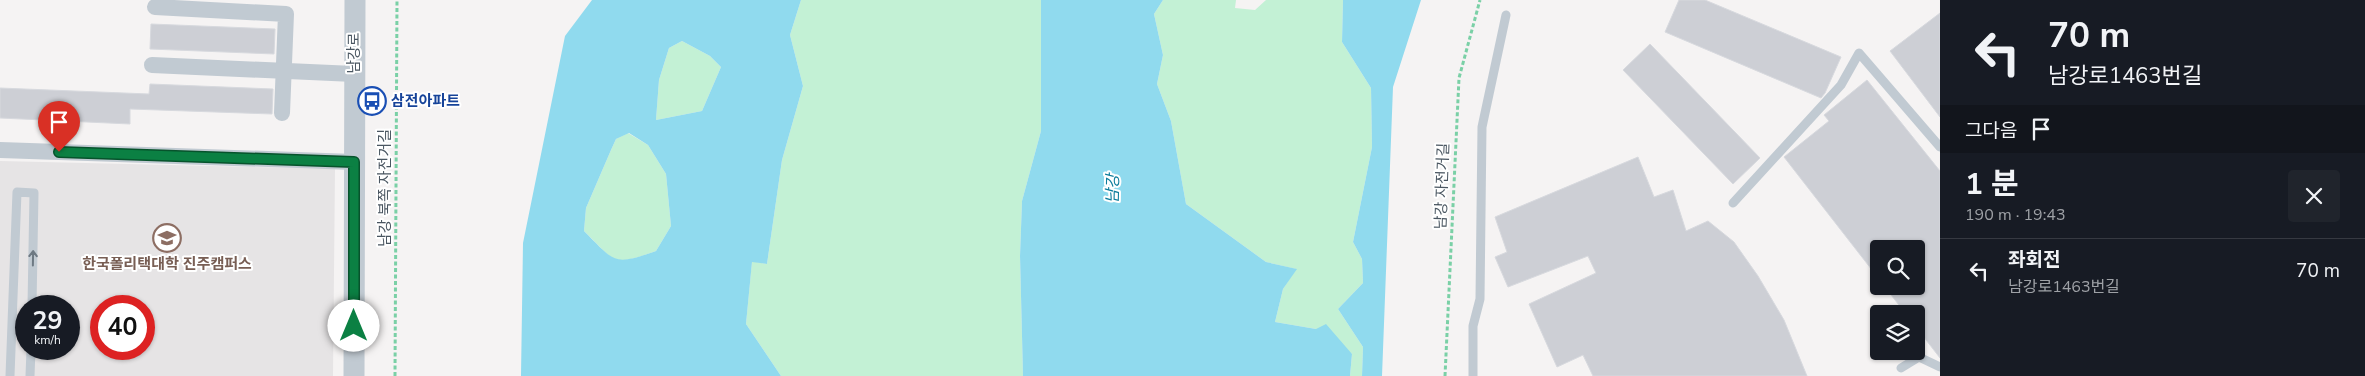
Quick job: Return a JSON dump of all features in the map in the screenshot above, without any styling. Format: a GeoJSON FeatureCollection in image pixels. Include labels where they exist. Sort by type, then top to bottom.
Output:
{"type":"FeatureCollection","features":[{"type":"Feature","properties":{"kind":"street","name":"남강로"},"geometry":{"type":"LineString","coordinates":[[354,376],[355,0]]}},
{"type":"Feature","properties":{"kind":"street"},"geometry":{"type":"LineString","coordinates":[[155,7],[286,14],[282,113]]}},
{"type":"Feature","properties":{"kind":"street"},"geometry":{"type":"LineString","coordinates":[[152,65],[354,74]]}},
{"type":"Feature","properties":{"kind":"street"},"geometry":{"type":"LineString","coordinates":[[0,150],[354,162]]}},
{"type":"Feature","properties":{"kind":"lane"},"geometry":{"type":"LineString","coordinates":[[1473,376],[1473,326],[1480,299],[1482,128],[1506,15]]}},
{"type":"Feature","properties":{"kind":"lane"},"geometry":{"type":"LineString","coordinates":[[1732,203],[1840,85],[1859,53],[1940,147]]}},
{"type":"Feature","properties":{"kind":"lane"},"geometry":{"type":"LineString","coordinates":[[10,376],[18,192],[34,193],[32,295]]}},
{"type":"Feature","properties":{"kind":"lane"},"geometry":{"type":"LineString","coordinates":[[1901,368],[1919,358],[1940,367]]}},
{"type":"Feature","properties":{"kind":"lane"},"geometry":{"type":"LineString","coordinates":[[30,376],[31,360]]}},
{"type":"Feature","properties":{"kind":"path","name":"남강 북쪽 자전거길"},"geometry":{"type":"LineString","coordinates":[[395,376],[397,0]]}},
{"type":"Feature","properties":{"kind":"path","name":"남강 자전거길"},"geometry":{"type":"LineString","coordinates":[[1445,376],[1459,78],[1480,0]]}},
{"type":"Feature","properties":{"kind":"shaded area","name":"한국폴리택대학 진주캠퍼스"},"geometry":{"type":"Polygon","coordinates":[[[0,161],[335,169],[333,376],[0,376],[0,161]]]}},
{"type":"Feature","properties":{"kind":"green space"},"geometry":{"type":"Polygon","coordinates":[[[801,0],[1041,0],[1041,131],[1022,201],[1020,256],[1023,376],[781,376],[746,324],[752,261],[767,264],[782,160],[803,86],[790,35],[801,0]]]}},
{"type":"Feature","properties":{"kind":"green space"},"geometry":{"type":"Polygon","coordinates":[[[1163,0],[1236,0],[1235,8],[1255,10],[1266,0],[1343,0],[1342,42],[1371,88],[1372,147],[1353,242],[1362,259],[1363,283],[1338,309],[1363,347],[1362,376],[1350,376],[1352,354],[1316,329],[1275,322],[1283,289],[1296,269],[1266,262],[1186,204],[1171,121],[1157,84],[1163,55],[1154,14],[1163,0]]]}},
{"type":"Feature","properties":{"kind":"green space"},"geometry":{"type":"Polygon","coordinates":[[[682,41],[710,56],[721,67],[702,111],[656,120],[659,80],[669,48],[682,41]]]}},
{"type":"Feature","properties":{"kind":"green space"},"geometry":{"type":"Polygon","coordinates":[[[628,133],[648,145],[666,174],[671,226],[656,251],[622,260],[609,256],[584,231],[586,208],[611,150],[616,139],[628,133]]]}},
{"type":"Feature","properties":{"kind":"water"},"geometry":{"type":"Polygon","coordinates":[[[592,0],[801,0],[790,35],[803,86],[782,160],[767,264],[752,262],[746,324],[781,376],[521,376],[523,243],[565,36],[592,0]],[[682,41],[669,48],[659,80],[656,120],[702,111],[721,67],[710,56],[682,41]],[[629,133],[616,139],[586,208],[584,231],[603,250],[616,259],[623,260],[656,251],[671,226],[666,174],[648,145],[629,133]]]}},
{"type":"Feature","properties":{"kind":"water","name":"남강"},"geometry":{"type":"Polygon","coordinates":[[[1041,0],[1163,0],[1154,14],[1163,55],[1157,84],[1171,121],[1186,204],[1266,262],[1297,269],[1283,289],[1275,322],[1316,329],[1326,324],[1352,354],[1350,376],[1023,376],[1020,256],[1022,201],[1041,131],[1041,0]]]}},
{"type":"Feature","properties":{"kind":"water"},"geometry":{"type":"Polygon","coordinates":[[[1343,0],[1421,0],[1393,87],[1382,376],[1362,376],[1363,347],[1338,309],[1363,283],[1362,259],[1353,242],[1372,147],[1371,88],[1342,42],[1343,0]]]}},
{"type":"Feature","properties":{"kind":"building"},"geometry":{"type":"Polygon","coordinates":[[[1679,0],[1705,0],[1841,57],[1825,93],[1821,98],[1665,32],[1679,0]]]}},
{"type":"Feature","properties":{"kind":"building"},"geometry":{"type":"Polygon","coordinates":[[[1940,13],[1940,117],[1890,51],[1940,13]]]}},
{"type":"Feature","properties":{"kind":"building"},"geometry":{"type":"Polygon","coordinates":[[[151,24],[275,29],[274,54],[150,49],[151,24]]]}},
{"type":"Feature","properties":{"kind":"building"},"geometry":{"type":"Polygon","coordinates":[[[1650,44],[1760,158],[1733,184],[1623,70],[1650,44]]]}},
{"type":"Feature","properties":{"kind":"building"},"geometry":{"type":"Polygon","coordinates":[[[1867,80],[1940,171],[1940,358],[1925,339],[1925,305],[1899,305],[1891,295],[1925,295],[1925,240],[1870,240],[1870,267],[1784,157],[1829,121],[1824,115],[1867,80]]]}},
{"type":"Feature","properties":{"kind":"building"},"geometry":{"type":"Polygon","coordinates":[[[150,84],[273,89],[272,114],[130,109],[130,124],[0,118],[0,88],[149,94],[150,84]]]}},
{"type":"Feature","properties":{"kind":"building"},"geometry":{"type":"Polygon","coordinates":[[[1638,157],[1654,197],[1673,190],[1686,231],[1708,221],[1734,242],[1758,276],[1784,320],[1807,376],[1593,376],[1583,355],[1557,367],[1529,304],[1596,273],[1588,256],[1508,287],[1495,257],[1507,252],[1495,217],[1638,157]]]}},
{"type":"Feature","properties":{"kind":"place","name":"삼전아파트"},"geometry":{"type":"Point","coordinates":[372,101]}},
{"type":"Feature","properties":{"kind":"place","name":"한국폴리택대학 진주캠퍼스"},"geometry":{"type":"Point","coordinates":[167,238]}},
{"type":"Feature","properties":{"kind":"route"},"geometry":{"type":"LineString","coordinates":[[59,152],[354,162],[354,326]]}}]}
